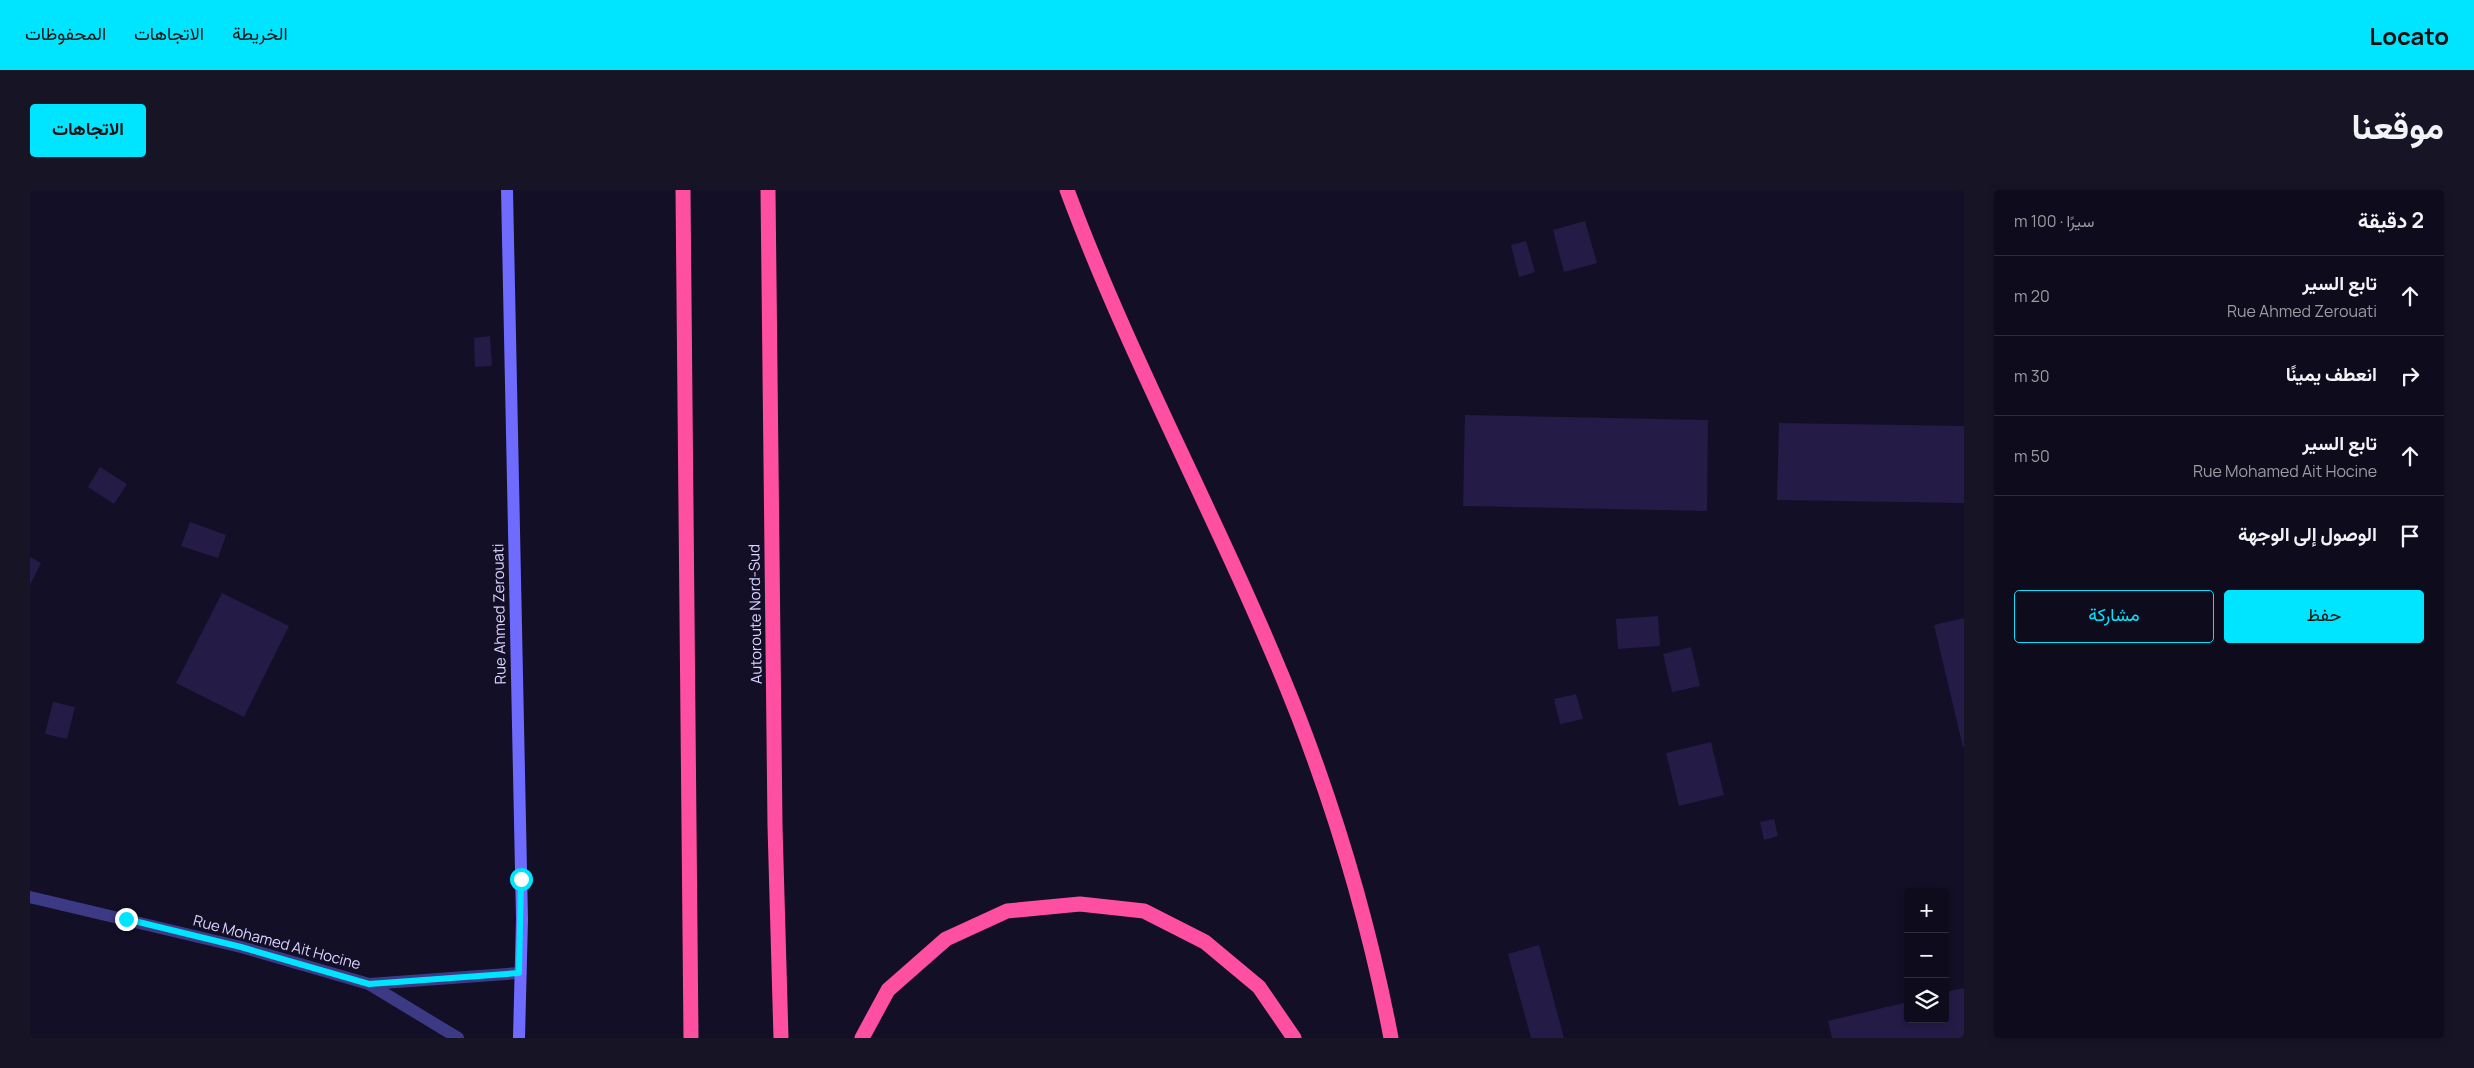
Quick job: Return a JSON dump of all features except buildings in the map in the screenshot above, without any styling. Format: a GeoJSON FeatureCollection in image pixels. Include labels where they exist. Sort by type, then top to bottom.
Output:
{"type":"FeatureCollection","features":[{"type":"Feature","properties":{"kind":"highway"},"geometry":{"type":"LineString","coordinates":[[683,190],[692,1038]]}},
{"type":"Feature","properties":{"kind":"highway","name":"Autoroute Nord-Sud"},"geometry":{"type":"LineString","coordinates":[[768,190],[776,836],[781,1038]]}},
{"type":"Feature","properties":{"kind":"highway"},"geometry":{"type":"LineString","coordinates":[[1067,190],[1092,259],[1257,619],[1299,718],[1346,850],[1375,956],[1391,1038]]}},
{"type":"Feature","properties":{"kind":"highway"},"geometry":{"type":"LineString","coordinates":[[862,1038],[888,990],[946,939],[1007,911],[1080,904],[1144,911],[1205,942],[1259,986],[1294,1038]]}},
{"type":"Feature","properties":{"kind":"main road","name":"Rue Ahmed Zerouati"},"geometry":{"type":"LineString","coordinates":[[507,190],[521,909],[519,1038]]}},
{"type":"Feature","properties":{"kind":"street","name":"Rue Mohamed Ait Hocine"},"geometry":{"type":"LineString","coordinates":[[30,897],[241,947],[369,984]]}},
{"type":"Feature","properties":{"kind":"street"},"geometry":{"type":"LineString","coordinates":[[369,984],[519,973]]}},
{"type":"Feature","properties":{"kind":"street"},"geometry":{"type":"LineString","coordinates":[[369,984],[458,1038]]}},
{"type":"Feature","properties":{"kind":"route"},"geometry":{"type":"LineString","coordinates":[[126,919],[241,947],[369,984],[519,973],[522,919],[521,879]]}}]}
